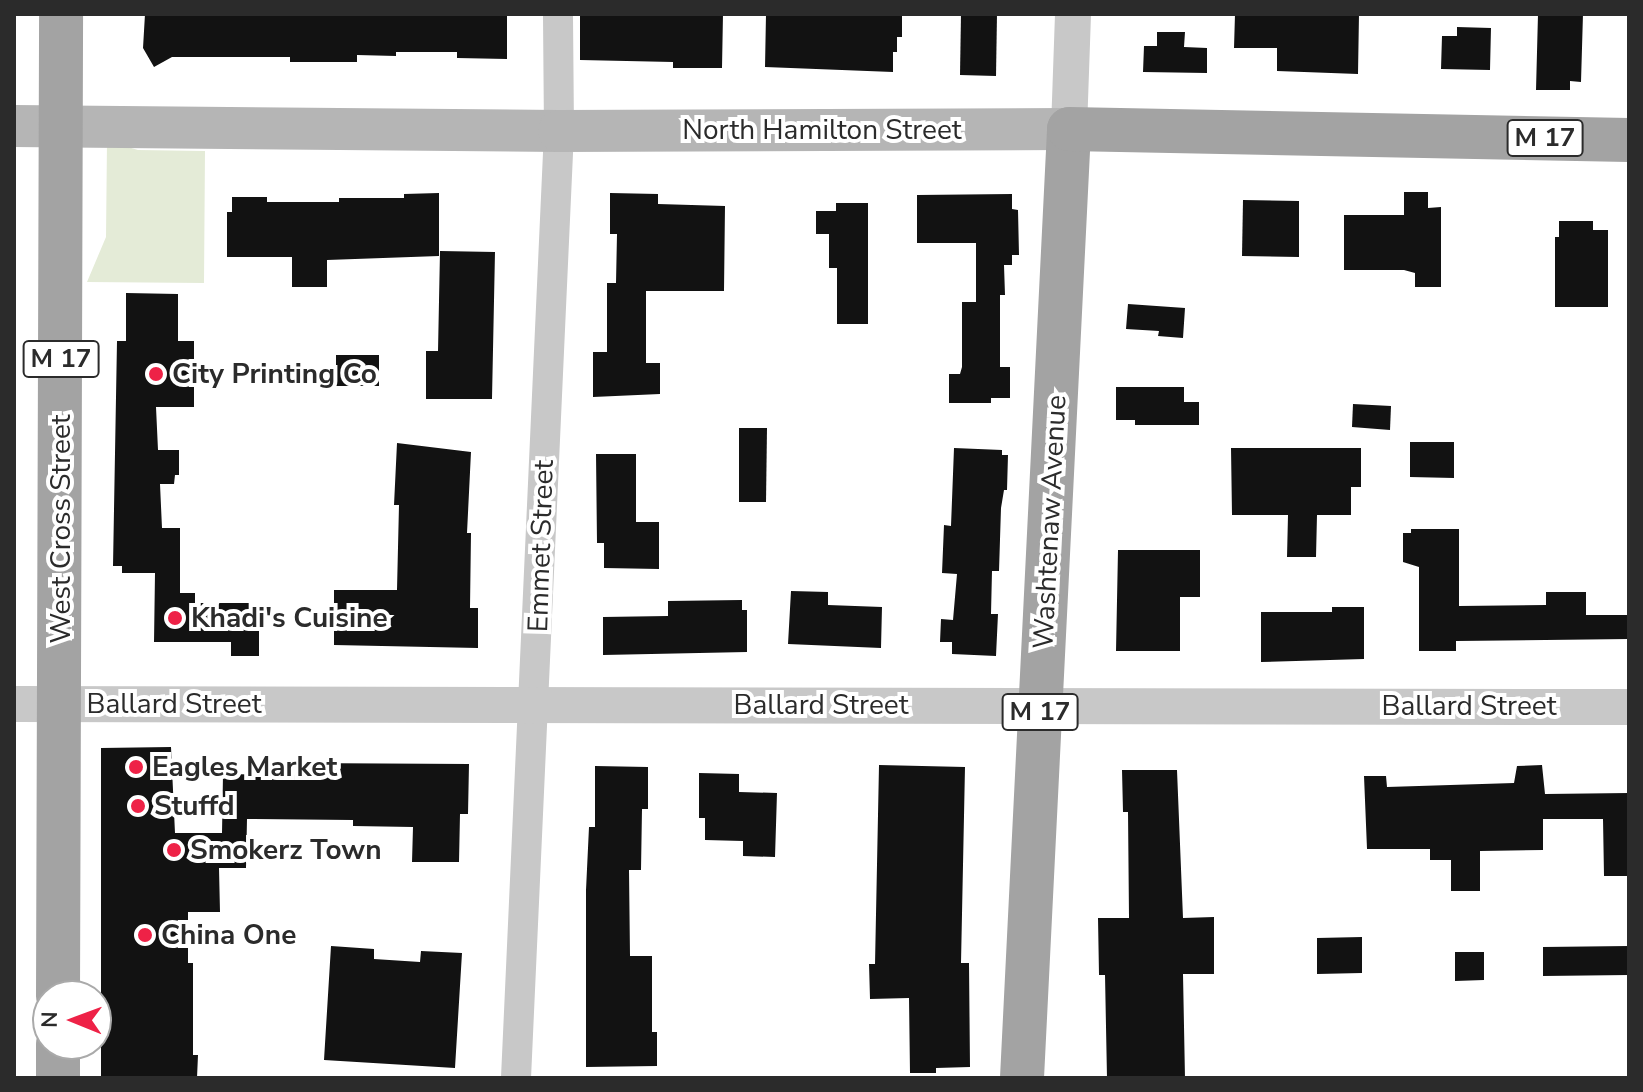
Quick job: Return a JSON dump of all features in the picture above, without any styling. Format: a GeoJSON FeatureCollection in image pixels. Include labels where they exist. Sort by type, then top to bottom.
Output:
{"type":"FeatureCollection","features":[{"type":"Feature","properties":{"kind":"main road","name":"West Cross Street"},"geometry":{"type":"LineString","coordinates":[[58,980],[61,14]]}},
{"type":"Feature","properties":{"kind":"main road","name":"North Hamilton Street"},"geometry":{"type":"LineString","coordinates":[[14,126],[559,131],[1069,129],[1629,140]]}},
{"type":"Feature","properties":{"kind":"main road","name":"Washtenaw Avenue"},"geometry":{"type":"LineString","coordinates":[[1022,1078],[1069,129]]}},
{"type":"Feature","properties":{"kind":"street","name":"Emmet Street"},"geometry":{"type":"LineString","coordinates":[[516,1078],[559,131],[558,14]]}},
{"type":"Feature","properties":{"kind":"street","name":"Washtenaw Avenue"},"geometry":{"type":"LineString","coordinates":[[1069,129],[1073,14]]}},
{"type":"Feature","properties":{"kind":"street","name":"Ballard Street"},"geometry":{"type":"LineString","coordinates":[[14,704],[1629,707]]}},
{"type":"Feature","properties":{"kind":"green space"},"geometry":{"type":"Polygon","coordinates":[[[107,141],[138,150],[205,151],[204,283],[87,282],[106,237],[107,141]]]}},
{"type":"Feature","properties":{"kind":"building"},"geometry":{"type":"Polygon","coordinates":[[[145,14],[507,14],[507,59],[457,58],[457,52],[357,55],[357,62],[290,62],[290,57],[172,57],[154,67],[143,48],[145,14]]]}},
{"type":"Feature","properties":{"kind":"building"},"geometry":{"type":"Polygon","coordinates":[[[580,14],[723,14],[722,68],[673,68],[673,62],[580,60],[580,14]]]}},
{"type":"Feature","properties":{"kind":"building"},"geometry":{"type":"Polygon","coordinates":[[[766,14],[902,14],[902,37],[897,37],[897,52],[893,52],[893,72],[765,67],[766,14]]]}},
{"type":"Feature","properties":{"kind":"building"},"geometry":{"type":"Polygon","coordinates":[[[961,14],[997,14],[996,76],[960,75],[961,14]]]}},
{"type":"Feature","properties":{"kind":"building"},"geometry":{"type":"Polygon","coordinates":[[[1235,14],[1359,14],[1358,74],[1277,71],[1277,48],[1234,48],[1235,14]]]}},
{"type":"Feature","properties":{"kind":"building"},"geometry":{"type":"Polygon","coordinates":[[[1538,14],[1583,14],[1581,82],[1570,81],[1570,90],[1536,90],[1538,14]]]}},
{"type":"Feature","properties":{"kind":"building"},"geometry":{"type":"Polygon","coordinates":[[[1457,27],[1491,28],[1490,70],[1441,69],[1442,36],[1457,36],[1457,27]]]}},
{"type":"Feature","properties":{"kind":"building"},"geometry":{"type":"Polygon","coordinates":[[[1157,32],[1185,32],[1184,47],[1207,48],[1207,73],[1143,72],[1144,46],[1157,46],[1157,32]]]}},
{"type":"Feature","properties":{"kind":"building"},"geometry":{"type":"Polygon","coordinates":[[[1404,192],[1428,192],[1428,208],[1441,207],[1441,287],[1415,287],[1415,273],[1404,270],[1344,270],[1344,215],[1404,215],[1404,192]]]}},
{"type":"Feature","properties":{"kind":"building"},"geometry":{"type":"Polygon","coordinates":[[[439,193],[439,256],[327,260],[327,287],[292,287],[292,257],[227,257],[227,212],[232,212],[232,197],[267,197],[267,202],[339,202],[339,198],[404,198],[404,194],[439,193]]]}},
{"type":"Feature","properties":{"kind":"building"},"geometry":{"type":"Polygon","coordinates":[[[610,193],[658,194],[658,204],[725,206],[724,291],[646,291],[646,363],[660,363],[660,394],[593,397],[593,352],[607,352],[607,283],[616,283],[617,234],[610,234],[610,193]]]}},
{"type":"Feature","properties":{"kind":"building"},"geometry":{"type":"Polygon","coordinates":[[[1012,194],[1012,209],[1018,210],[1019,255],[1012,255],[1012,265],[1004,265],[1005,295],[1000,295],[1000,367],[1010,367],[1010,398],[991,398],[991,403],[949,403],[949,374],[960,374],[962,367],[962,302],[976,302],[976,243],[917,243],[917,195],[1012,194]]]}},
{"type":"Feature","properties":{"kind":"building"},"geometry":{"type":"Polygon","coordinates":[[[1243,200],[1299,201],[1299,257],[1242,256],[1243,200]]]}},
{"type":"Feature","properties":{"kind":"building"},"geometry":{"type":"Polygon","coordinates":[[[836,203],[868,203],[868,324],[837,324],[837,268],[829,268],[829,234],[816,234],[816,211],[836,211],[836,203]]]}},
{"type":"Feature","properties":{"kind":"building"},"geometry":{"type":"Polygon","coordinates":[[[1559,221],[1593,221],[1593,230],[1608,230],[1608,307],[1555,307],[1555,237],[1559,237],[1559,221]]]}},
{"type":"Feature","properties":{"kind":"building"},"geometry":{"type":"Polygon","coordinates":[[[440,251],[495,252],[492,399],[426,399],[426,351],[438,351],[440,251]]]}},
{"type":"Feature","properties":{"kind":"building"},"geometry":{"type":"Polygon","coordinates":[[[126,293],[178,294],[178,341],[194,341],[194,407],[156,407],[158,450],[179,450],[179,475],[175,475],[174,484],[160,484],[162,528],[180,528],[180,593],[195,593],[195,603],[259,603],[259,656],[231,656],[231,642],[154,642],[155,573],[122,573],[122,566],[113,566],[117,341],[126,341],[126,293]]]}},
{"type":"Feature","properties":{"kind":"building"},"geometry":{"type":"Polygon","coordinates":[[[1128,304],[1185,308],[1183,338],[1158,336],[1159,331],[1126,329],[1128,304]]]}},
{"type":"Feature","properties":{"kind":"building"},"geometry":{"type":"Polygon","coordinates":[[[336,355],[379,355],[379,386],[336,386],[336,355]]]}},
{"type":"Feature","properties":{"kind":"building"},"geometry":{"type":"Polygon","coordinates":[[[1116,387],[1184,387],[1184,402],[1199,402],[1199,425],[1135,425],[1135,420],[1116,420],[1116,387]]]}},
{"type":"Feature","properties":{"kind":"building"},"geometry":{"type":"Polygon","coordinates":[[[1353,404],[1391,406],[1390,430],[1352,427],[1353,404]]]}},
{"type":"Feature","properties":{"kind":"building"},"geometry":{"type":"Polygon","coordinates":[[[739,428],[767,428],[766,502],[739,502],[739,428]]]}},
{"type":"Feature","properties":{"kind":"building"},"geometry":{"type":"Polygon","coordinates":[[[1410,442],[1454,442],[1454,478],[1410,477],[1410,442]]]}},
{"type":"Feature","properties":{"kind":"building"},"geometry":{"type":"Polygon","coordinates":[[[397,443],[471,452],[467,533],[471,533],[470,608],[478,608],[478,648],[334,645],[334,590],[397,590],[399,505],[394,505],[397,443]]]}},
{"type":"Feature","properties":{"kind":"building"},"geometry":{"type":"Polygon","coordinates":[[[954,448],[1002,450],[1002,455],[1008,455],[1007,490],[1004,490],[1001,508],[999,571],[992,571],[991,614],[998,614],[996,656],[952,654],[952,642],[940,642],[941,619],[953,620],[957,574],[942,573],[944,525],[951,526],[954,448]]]}},
{"type":"Feature","properties":{"kind":"building"},"geometry":{"type":"Polygon","coordinates":[[[1231,448],[1361,448],[1361,487],[1351,487],[1351,515],[1317,515],[1316,557],[1287,557],[1288,515],[1232,515],[1231,448]]]}},
{"type":"Feature","properties":{"kind":"building"},"geometry":{"type":"Polygon","coordinates":[[[596,454],[636,454],[636,522],[659,522],[659,569],[604,568],[604,543],[597,543],[596,454]]]}},
{"type":"Feature","properties":{"kind":"building"},"geometry":{"type":"Polygon","coordinates":[[[1411,529],[1459,529],[1459,606],[1546,605],[1546,592],[1586,592],[1586,615],[1629,615],[1629,639],[1456,641],[1456,651],[1419,651],[1419,567],[1403,562],[1403,533],[1411,533],[1411,529]]]}},
{"type":"Feature","properties":{"kind":"building"},"geometry":{"type":"Polygon","coordinates":[[[1118,550],[1200,550],[1200,597],[1180,597],[1180,651],[1116,651],[1118,550]]]}},
{"type":"Feature","properties":{"kind":"building"},"geometry":{"type":"Polygon","coordinates":[[[791,591],[828,592],[828,605],[882,607],[881,648],[788,644],[791,591]]]}},
{"type":"Feature","properties":{"kind":"building"},"geometry":{"type":"Polygon","coordinates":[[[742,600],[742,610],[747,610],[747,652],[603,655],[603,617],[668,616],[668,601],[742,600]]]}},
{"type":"Feature","properties":{"kind":"building"},"geometry":{"type":"Polygon","coordinates":[[[1332,607],[1364,607],[1364,659],[1261,662],[1261,612],[1332,612],[1332,607]]]}},
{"type":"Feature","properties":{"kind":"building"},"geometry":{"type":"Polygon","coordinates":[[[171,747],[175,833],[222,833],[223,774],[295,775],[296,763],[469,764],[468,814],[460,814],[459,862],[412,862],[413,827],[353,826],[353,820],[247,819],[246,868],[219,868],[220,912],[188,912],[188,963],[193,963],[193,1055],[198,1055],[197,1078],[101,1078],[101,1060],[112,1060],[112,980],[101,980],[101,748],[171,747]]]}},
{"type":"Feature","properties":{"kind":"building"},"geometry":{"type":"Polygon","coordinates":[[[879,765],[965,767],[961,963],[969,963],[970,1067],[936,1068],[936,1073],[910,1073],[909,998],[870,999],[869,964],[875,964],[879,765]]]}},
{"type":"Feature","properties":{"kind":"building"},"geometry":{"type":"Polygon","coordinates":[[[1542,765],[1545,794],[1629,793],[1629,876],[1604,876],[1603,819],[1543,819],[1543,850],[1480,851],[1480,891],[1451,891],[1451,860],[1430,860],[1430,849],[1367,849],[1364,776],[1386,776],[1387,787],[1514,783],[1517,766],[1542,765]]]}},
{"type":"Feature","properties":{"kind":"building"},"geometry":{"type":"Polygon","coordinates":[[[595,766],[648,767],[648,809],[642,809],[641,870],[629,870],[630,956],[652,956],[652,1032],[657,1032],[657,1066],[586,1067],[586,890],[589,827],[595,827],[595,766]]]}},
{"type":"Feature","properties":{"kind":"building"},"geometry":{"type":"Polygon","coordinates":[[[1122,770],[1177,770],[1183,918],[1214,917],[1214,974],[1183,974],[1185,1078],[1107,1078],[1105,975],[1099,975],[1098,918],[1129,918],[1128,812],[1123,812],[1122,770]]]}},
{"type":"Feature","properties":{"kind":"building"},"geometry":{"type":"Polygon","coordinates":[[[699,773],[739,774],[739,792],[777,793],[775,857],[743,856],[743,841],[705,840],[705,818],[699,818],[699,773]]]}},
{"type":"Feature","properties":{"kind":"building"},"geometry":{"type":"Polygon","coordinates":[[[1362,937],[1362,973],[1317,974],[1317,938],[1362,937]]]}},
{"type":"Feature","properties":{"kind":"building"},"geometry":{"type":"Polygon","coordinates":[[[331,946],[374,949],[374,959],[420,962],[421,951],[462,953],[455,1068],[324,1060],[331,946]]]}},
{"type":"Feature","properties":{"kind":"building"},"geometry":{"type":"Polygon","coordinates":[[[1629,946],[1629,975],[1543,976],[1543,947],[1629,946]]]}},
{"type":"Feature","properties":{"kind":"building"},"geometry":{"type":"Polygon","coordinates":[[[1455,952],[1484,952],[1484,980],[1455,981],[1455,952]]]}},
{"type":"Feature","properties":{"kind":"place","name":"City Printing Co"},"geometry":{"type":"Point","coordinates":[156,374]}},
{"type":"Feature","properties":{"kind":"place","name":"Khadi's Cuisine"},"geometry":{"type":"Point","coordinates":[175,618]}},
{"type":"Feature","properties":{"kind":"place","name":"Eagles Market"},"geometry":{"type":"Point","coordinates":[136,767]}},
{"type":"Feature","properties":{"kind":"place","name":"Stuffd"},"geometry":{"type":"Point","coordinates":[138,806]}},
{"type":"Feature","properties":{"kind":"place","name":"Smokerz Town"},"geometry":{"type":"Point","coordinates":[174,850]}},
{"type":"Feature","properties":{"kind":"place","name":"China One"},"geometry":{"type":"Point","coordinates":[145,935]}}]}
